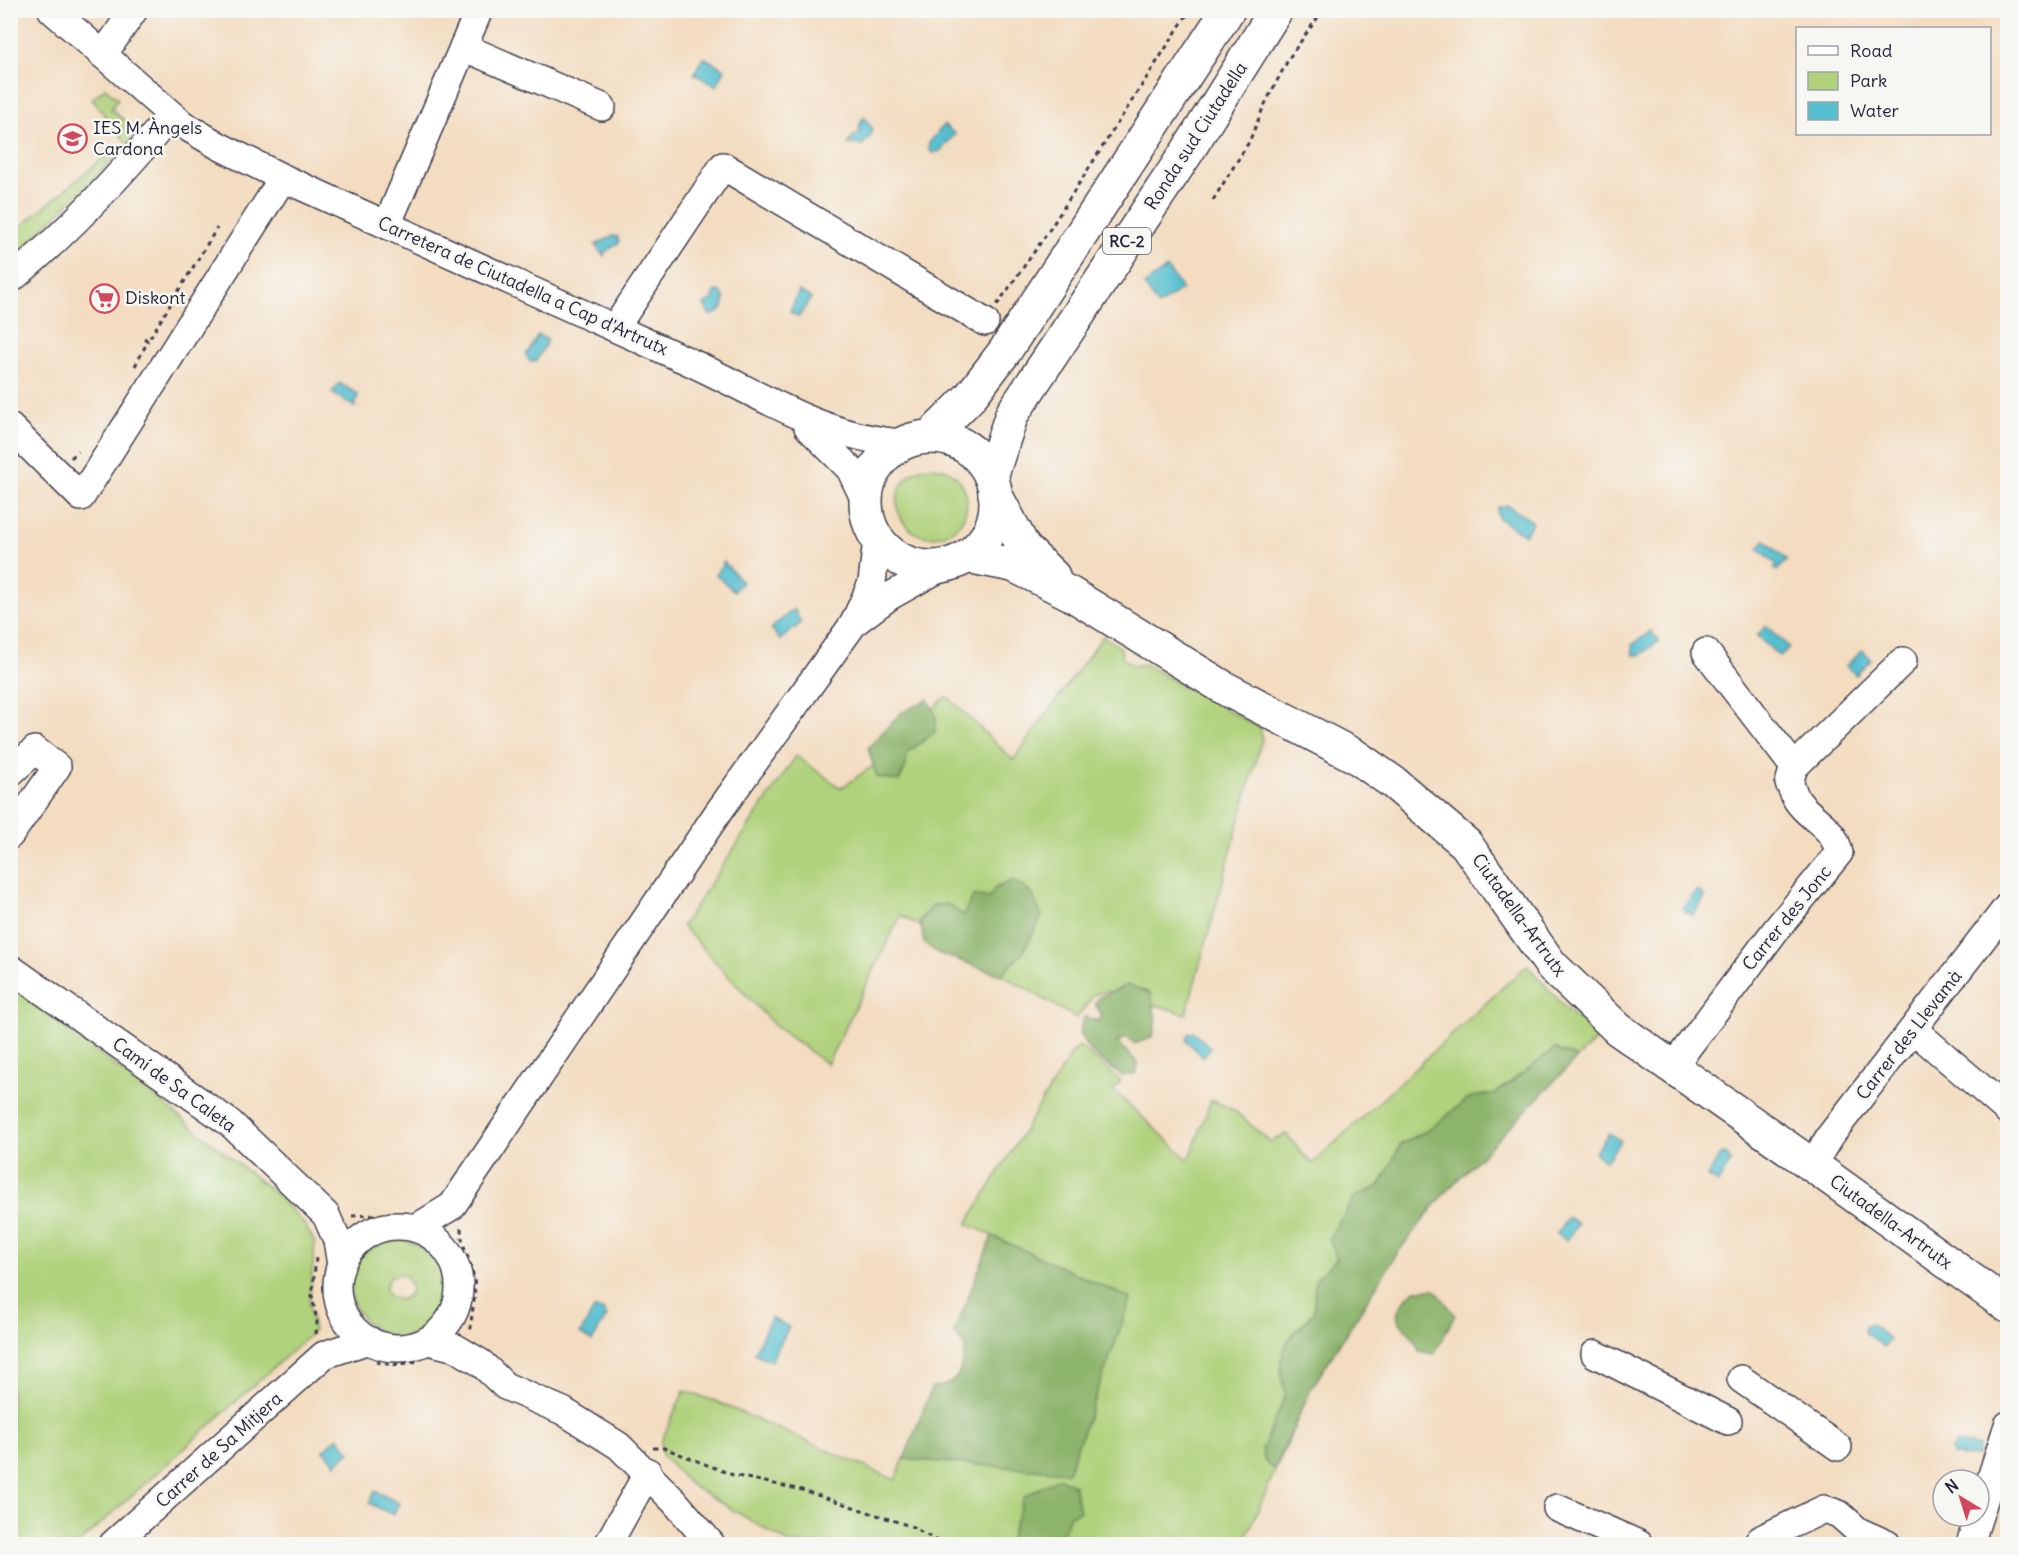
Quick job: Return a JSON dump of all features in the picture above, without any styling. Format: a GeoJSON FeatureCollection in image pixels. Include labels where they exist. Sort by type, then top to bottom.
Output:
{"type":"FeatureCollection","features":[{"type":"Feature","properties":{"kind":"main road","name":"RC-2"},"geometry":{"type":"LineString","coordinates":[[993,485],[995,512],[990,529],[981,544],[955,561],[924,567],[905,562],[889,553],[877,539],[868,520],[866,500],[869,480],[879,462],[894,448],[917,440],[970,397],[1005,351],[1228,10]]}},
{"type":"Feature","properties":{"kind":"main road","name":"Ronda sud Ciutadella"},"geometry":{"type":"LineString","coordinates":[[993,485],[1012,414],[1187,152],[1276,10]]}},
{"type":"Feature","properties":{"kind":"main road"},"geometry":{"type":"LineString","coordinates":[[917,440],[949,440],[967,448],[981,461],[993,485]]}},
{"type":"Feature","properties":{"kind":"main road","name":"Ciutadella-Artrutx"},"geometry":{"type":"LineString","coordinates":[[993,485],[1024,548],[1071,594]]}},
{"type":"Feature","properties":{"kind":"main road","name":"Ciutadella-Artrutx"},"geometry":{"type":"LineString","coordinates":[[955,561],[1013,565],[1071,594],[1226,689],[1346,752],[1394,783],[1466,844],[1551,965],[1618,1029],[2007,1306]]}},
{"type":"Feature","properties":{"kind":"street","name":"Carretera de Ciutadella a Cap d'Artrutx"},"geometry":{"type":"LineString","coordinates":[[52,10],[171,115],[219,146],[283,178],[713,372],[794,414],[852,437],[917,440]]}},
{"type":"Feature","properties":{"kind":"street"},"geometry":{"type":"LineString","coordinates":[[104,55],[134,10]]}},
{"type":"Feature","properties":{"kind":"street"},"geometry":{"type":"LineString","coordinates":[[387,225],[479,10]]}},
{"type":"Feature","properties":{"kind":"street"},"geometry":{"type":"LineString","coordinates":[[464,47],[603,107]]}},
{"type":"Feature","properties":{"kind":"street","name":"Carretera de Ciutadella a Cap d'Artrutx"},"geometry":{"type":"LineString","coordinates":[[148,94],[188,115],[250,160]]}},
{"type":"Feature","properties":{"kind":"street"},"geometry":{"type":"LineString","coordinates":[[10,280],[44,252],[129,166],[171,115]]}},
{"type":"Feature","properties":{"kind":"street"},"geometry":{"type":"LineString","coordinates":[[615,328],[723,166],[985,322]]}},
{"type":"Feature","properties":{"kind":"street"},"geometry":{"type":"LineString","coordinates":[[10,427],[81,497],[283,178]]}},
{"type":"Feature","properties":{"kind":"street","name":"Carretera de Ciutadella a Cap d'Artrutx"},"geometry":{"type":"LineString","coordinates":[[794,414],[838,455],[850,470],[866,500]]}},
{"type":"Feature","properties":{"kind":"street"},"geometry":{"type":"LineString","coordinates":[[448,1251],[457,1214],[711,824],[854,623],[872,583],[877,539]]}},
{"type":"Feature","properties":{"kind":"street"},"geometry":{"type":"LineString","coordinates":[[854,623],[891,596],[955,561]]}},
{"type":"Feature","properties":{"kind":"street"},"geometry":{"type":"LineString","coordinates":[[1706,652],[1794,767],[1903,661]]}},
{"type":"Feature","properties":{"kind":"street"},"geometry":{"type":"LineString","coordinates":[[10,773],[35,750],[57,767],[10,835]]}},
{"type":"Feature","properties":{"kind":"street","name":"Carrer des Jonc"},"geometry":{"type":"LineString","coordinates":[[1672,1068],[1775,931],[1839,853],[1837,842],[1820,820],[1798,802],[1789,783],[1794,767]]}},
{"type":"Feature","properties":{"kind":"street","name":"Carrer des Llevamà"},"geometry":{"type":"LineString","coordinates":[[1812,1165],[1830,1136],[1914,1030],[2007,906]]}},
{"type":"Feature","properties":{"kind":"street","name":"Camí de Sa Caleta"},"geometry":{"type":"LineString","coordinates":[[10,968],[230,1123],[335,1215],[351,1225],[379,1230]]}},
{"type":"Feature","properties":{"kind":"street"},"geometry":{"type":"LineString","coordinates":[[1914,1030],[2007,1111]]}},
{"type":"Feature","properties":{"kind":"street"},"geometry":{"type":"LineString","coordinates":[[411,1220],[433,1236],[448,1251],[458,1270],[460,1290],[455,1311],[444,1329],[428,1341],[406,1348],[392,1348],[369,1340],[354,1329],[340,1306],[337,1286],[341,1264],[355,1243],[379,1230],[402,1226],[411,1220],[457,1214]]}},
{"type":"Feature","properties":{"kind":"street","name":"Camí de Sa Caleta"},"geometry":{"type":"LineString","coordinates":[[335,1215],[341,1264]]}},
{"type":"Feature","properties":{"kind":"street","name":"Carrer de Sa Mitjera"},"geometry":{"type":"LineString","coordinates":[[113,1545],[334,1332],[340,1306]]}},
{"type":"Feature","properties":{"kind":"street"},"geometry":{"type":"LineString","coordinates":[[455,1311],[465,1337],[505,1386],[563,1411],[619,1446],[649,1460],[711,1545]]}},
{"type":"Feature","properties":{"kind":"street","name":"Carrer de Sa Mitjera"},"geometry":{"type":"LineString","coordinates":[[318,1348],[369,1340]]}},
{"type":"Feature","properties":{"kind":"street"},"geometry":{"type":"LineString","coordinates":[[428,1341],[478,1351]]}},
{"type":"Feature","properties":{"kind":"street"},"geometry":{"type":"LineString","coordinates":[[1595,1354],[1728,1421]]}},
{"type":"Feature","properties":{"kind":"street"},"geometry":{"type":"LineString","coordinates":[[1741,1379],[1838,1447]]}},
{"type":"Feature","properties":{"kind":"street"},"geometry":{"type":"LineString","coordinates":[[1970,1545],[2007,1425]]}},
{"type":"Feature","properties":{"kind":"street"},"geometry":{"type":"LineString","coordinates":[[609,1545],[649,1460]]}},
{"type":"Feature","properties":{"kind":"street"},"geometry":{"type":"LineString","coordinates":[[1557,1508],[1639,1545]]}},
{"type":"Feature","properties":{"kind":"street"},"geometry":{"type":"LineString","coordinates":[[1757,1545],[1761,1539],[1824,1509],[1839,1514],[1858,1531],[1887,1545]]}},
{"type":"Feature","properties":{"kind":"path"},"geometry":{"type":"LineString","coordinates":[[985,322],[1048,232],[1190,10]]}},
{"type":"Feature","properties":{"kind":"path"},"geometry":{"type":"LineString","coordinates":[[1213,200],[1250,142],[1264,106],[1289,58],[1323,10]]}},
{"type":"Feature","properties":{"kind":"path"},"geometry":{"type":"LineString","coordinates":[[135,366],[217,228]]}},
{"type":"Feature","properties":{"kind":"path"},"geometry":{"type":"LineString","coordinates":[[144,338],[148,341]]}},
{"type":"Feature","properties":{"kind":"path"},"geometry":{"type":"LineString","coordinates":[[457,1214],[462,1242],[475,1282],[470,1318],[478,1351]]}},
{"type":"Feature","properties":{"kind":"path"},"geometry":{"type":"LineString","coordinates":[[335,1215],[411,1220]]}},
{"type":"Feature","properties":{"kind":"path"},"geometry":{"type":"LineString","coordinates":[[317,1252],[312,1296],[318,1331],[318,1348]]}},
{"type":"Feature","properties":{"kind":"path"},"geometry":{"type":"LineString","coordinates":[[649,1460],[664,1448],[733,1475],[802,1490],[848,1504],[913,1527],[942,1545]]}},
{"type":"Feature","properties":{"kind":"path"},"geometry":{"type":"LineString","coordinates":[[1067,1545],[1071,1539]]}},
{"type":"Feature","properties":{"kind":"green space"},"geometry":{"type":"Polygon","coordinates":[[[105,88],[118,99],[111,109],[139,133],[127,144],[92,99],[105,88]]]}},
{"type":"Feature","properties":{"kind":"green space"},"geometry":{"type":"Polygon","coordinates":[[[115,148],[119,153],[11,261],[11,235],[115,148]]]}},
{"type":"Feature","properties":{"kind":"green space"},"geometry":{"type":"Polygon","coordinates":[[[932,467],[945,470],[957,477],[964,489],[967,502],[964,515],[957,527],[945,534],[932,537],[919,534],[907,527],[900,515],[897,502],[900,489],[907,477],[919,470],[932,467]]]}},
{"type":"Feature","properties":{"kind":"green space"},"geometry":{"type":"Polygon","coordinates":[[[1103,636],[1121,648],[1122,658],[1134,666],[1144,664],[1260,728],[1262,739],[1186,1014],[1108,991],[1095,994],[1076,1018],[901,915],[827,1064],[774,1025],[682,926],[796,756],[841,788],[887,756],[943,699],[948,697],[1013,760],[1103,636]]]}},
{"type":"Feature","properties":{"kind":"green space"},"geometry":{"type":"Polygon","coordinates":[[[928,699],[936,716],[935,732],[907,753],[906,766],[899,781],[877,777],[868,748],[901,713],[928,699]]]}},
{"type":"Feature","properties":{"kind":"green space"},"geometry":{"type":"Polygon","coordinates":[[[1013,880],[1032,894],[1042,917],[1022,954],[1001,975],[938,953],[924,943],[920,920],[933,905],[947,904],[963,915],[974,895],[989,898],[995,888],[1013,880]]]}},
{"type":"Feature","properties":{"kind":"green space"},"geometry":{"type":"Polygon","coordinates":[[[1527,965],[1568,1011],[1600,1036],[1577,1058],[1555,1049],[1496,1093],[1469,1098],[1430,1129],[1401,1144],[1380,1186],[1355,1198],[1337,1258],[1315,1280],[1314,1313],[1291,1336],[1311,1389],[1243,1544],[791,1544],[689,1484],[662,1455],[661,1442],[684,1391],[715,1401],[895,1480],[904,1459],[1068,1471],[1130,1299],[967,1224],[1071,1054],[1079,1046],[1121,1081],[1113,1090],[1189,1160],[1211,1100],[1234,1110],[1270,1142],[1286,1134],[1312,1164],[1527,965]]]}},
{"type":"Feature","properties":{"kind":"green space"},"geometry":{"type":"Polygon","coordinates":[[[1128,985],[1150,993],[1156,1018],[1153,1037],[1135,1044],[1127,1037],[1117,1042],[1138,1063],[1135,1074],[1122,1076],[1098,1058],[1085,1044],[1081,1036],[1081,1027],[1084,1017],[1099,1021],[1101,1013],[1095,1004],[1099,997],[1128,985]]]}},
{"type":"Feature","properties":{"kind":"green space"},"geometry":{"type":"Polygon","coordinates":[[[11,987],[134,1080],[277,1195],[304,1224],[315,1243],[309,1304],[314,1331],[78,1544],[11,1544],[11,987]]]}},
{"type":"Feature","properties":{"kind":"green space"},"geometry":{"type":"Polygon","coordinates":[[[1555,1049],[1577,1058],[1443,1195],[1398,1252],[1311,1389],[1274,1469],[1265,1462],[1262,1450],[1286,1394],[1282,1380],[1282,1358],[1296,1331],[1314,1313],[1315,1280],[1337,1258],[1329,1238],[1355,1197],[1380,1186],[1401,1144],[1430,1129],[1469,1098],[1496,1093],[1555,1049]]]}},
{"type":"Feature","properties":{"kind":"green space"},"geometry":{"type":"Polygon","coordinates":[[[992,1236],[1131,1299],[1068,1472],[904,1459],[932,1387],[948,1384],[958,1376],[961,1370],[965,1347],[954,1333],[992,1236]]]}},
{"type":"Feature","properties":{"kind":"green space"},"geometry":{"type":"Polygon","coordinates":[[[395,1239],[421,1247],[432,1255],[446,1275],[448,1287],[446,1300],[439,1313],[417,1332],[395,1336],[374,1329],[359,1313],[351,1292],[352,1271],[366,1252],[395,1239]],[[398,1274],[390,1277],[385,1288],[389,1296],[400,1300],[407,1297],[412,1289],[407,1277],[398,1274]]]}},
{"type":"Feature","properties":{"kind":"green space"},"geometry":{"type":"Polygon","coordinates":[[[1435,1289],[1455,1315],[1434,1354],[1419,1351],[1398,1316],[1399,1310],[1414,1290],[1435,1289]]]}},
{"type":"Feature","properties":{"kind":"green space"},"geometry":{"type":"Polygon","coordinates":[[[1058,1478],[1074,1485],[1080,1511],[1070,1515],[1059,1541],[1054,1544],[1017,1544],[1010,1538],[1024,1497],[1058,1478]]]}},
{"type":"Feature","properties":{"kind":"water"},"geometry":{"type":"Polygon","coordinates":[[[703,57],[725,69],[717,86],[694,74],[703,57]]]}},
{"type":"Feature","properties":{"kind":"water"},"geometry":{"type":"Polygon","coordinates":[[[864,117],[872,128],[870,137],[862,145],[848,144],[854,135],[860,133],[859,126],[864,117]]]}},
{"type":"Feature","properties":{"kind":"water"},"geometry":{"type":"Polygon","coordinates":[[[944,125],[955,134],[940,151],[932,153],[928,148],[929,143],[944,125]]]}},
{"type":"Feature","properties":{"kind":"water"},"geometry":{"type":"Polygon","coordinates":[[[613,236],[618,237],[619,243],[605,252],[604,256],[595,245],[613,236]]]}},
{"type":"Feature","properties":{"kind":"water"},"geometry":{"type":"Polygon","coordinates":[[[1167,268],[1182,289],[1158,306],[1144,285],[1167,268]]]}},
{"type":"Feature","properties":{"kind":"water"},"geometry":{"type":"Polygon","coordinates":[[[719,291],[724,296],[723,307],[717,313],[710,315],[704,305],[713,299],[714,292],[719,291]]]}},
{"type":"Feature","properties":{"kind":"water"},"geometry":{"type":"Polygon","coordinates":[[[799,291],[811,298],[799,317],[790,312],[799,291]]]}},
{"type":"Feature","properties":{"kind":"water"},"geometry":{"type":"Polygon","coordinates":[[[538,335],[548,340],[536,361],[530,362],[526,355],[538,335]]]}},
{"type":"Feature","properties":{"kind":"water"},"geometry":{"type":"Polygon","coordinates":[[[339,383],[358,394],[355,407],[332,393],[339,383]]]}},
{"type":"Feature","properties":{"kind":"water"},"geometry":{"type":"Polygon","coordinates":[[[1507,505],[1533,522],[1525,535],[1498,518],[1497,508],[1507,505]]]}},
{"type":"Feature","properties":{"kind":"water"},"geometry":{"type":"Polygon","coordinates":[[[1765,540],[1787,560],[1777,571],[1774,568],[1777,565],[1758,548],[1765,540]]]}},
{"type":"Feature","properties":{"kind":"water"},"geometry":{"type":"Polygon","coordinates":[[[724,562],[742,582],[734,591],[716,575],[724,562]]]}},
{"type":"Feature","properties":{"kind":"water"},"geometry":{"type":"Polygon","coordinates":[[[794,609],[801,623],[780,640],[771,628],[794,609]]]}},
{"type":"Feature","properties":{"kind":"water"},"geometry":{"type":"Polygon","coordinates":[[[1766,626],[1789,647],[1780,657],[1757,636],[1766,626]]]}},
{"type":"Feature","properties":{"kind":"water"},"geometry":{"type":"Polygon","coordinates":[[[1651,631],[1659,641],[1640,655],[1633,655],[1632,645],[1651,631]]]}},
{"type":"Feature","properties":{"kind":"water"},"geometry":{"type":"Polygon","coordinates":[[[1862,650],[1871,659],[1856,675],[1846,666],[1862,650]]]}},
{"type":"Feature","properties":{"kind":"water"},"geometry":{"type":"Polygon","coordinates":[[[1697,890],[1705,897],[1693,915],[1686,912],[1683,907],[1697,890]]]}},
{"type":"Feature","properties":{"kind":"water"},"geometry":{"type":"Polygon","coordinates":[[[1194,1032],[1211,1048],[1203,1057],[1186,1040],[1188,1034],[1194,1032]]]}},
{"type":"Feature","properties":{"kind":"water"},"geometry":{"type":"Polygon","coordinates":[[[1609,1133],[1621,1141],[1606,1161],[1594,1153],[1609,1133]]]}},
{"type":"Feature","properties":{"kind":"water"},"geometry":{"type":"Polygon","coordinates":[[[1726,1154],[1731,1162],[1718,1183],[1707,1177],[1720,1155],[1726,1154]]]}},
{"type":"Feature","properties":{"kind":"water"},"geometry":{"type":"Polygon","coordinates":[[[1568,1217],[1578,1224],[1567,1240],[1557,1234],[1568,1217]]]}},
{"type":"Feature","properties":{"kind":"water"},"geometry":{"type":"Polygon","coordinates":[[[594,1309],[603,1310],[607,1316],[592,1341],[580,1334],[594,1309]]]}},
{"type":"Feature","properties":{"kind":"water"},"geometry":{"type":"Polygon","coordinates":[[[771,1318],[789,1327],[771,1361],[754,1353],[771,1318]]]}},
{"type":"Feature","properties":{"kind":"water"},"geometry":{"type":"Polygon","coordinates":[[[1870,1324],[1890,1339],[1884,1347],[1864,1332],[1865,1327],[1870,1324]]]}},
{"type":"Feature","properties":{"kind":"water"},"geometry":{"type":"Polygon","coordinates":[[[338,1437],[350,1452],[336,1464],[324,1450],[338,1437]]]}},
{"type":"Feature","properties":{"kind":"water"},"geometry":{"type":"Polygon","coordinates":[[[1955,1444],[1979,1446],[1978,1457],[1954,1456],[1951,1450],[1955,1444]]]}},
{"type":"Feature","properties":{"kind":"water"},"geometry":{"type":"Polygon","coordinates":[[[375,1491],[399,1503],[393,1515],[369,1503],[375,1491]]]}},
{"type":"Feature","properties":{"kind":"place","name":"IES M. Àngels Cardona"},"geometry":{"type":"Point","coordinates":[72,138]}},
{"type":"Feature","properties":{"kind":"place","name":"Diskont"},"geometry":{"type":"Point","coordinates":[104,298]}}]}
